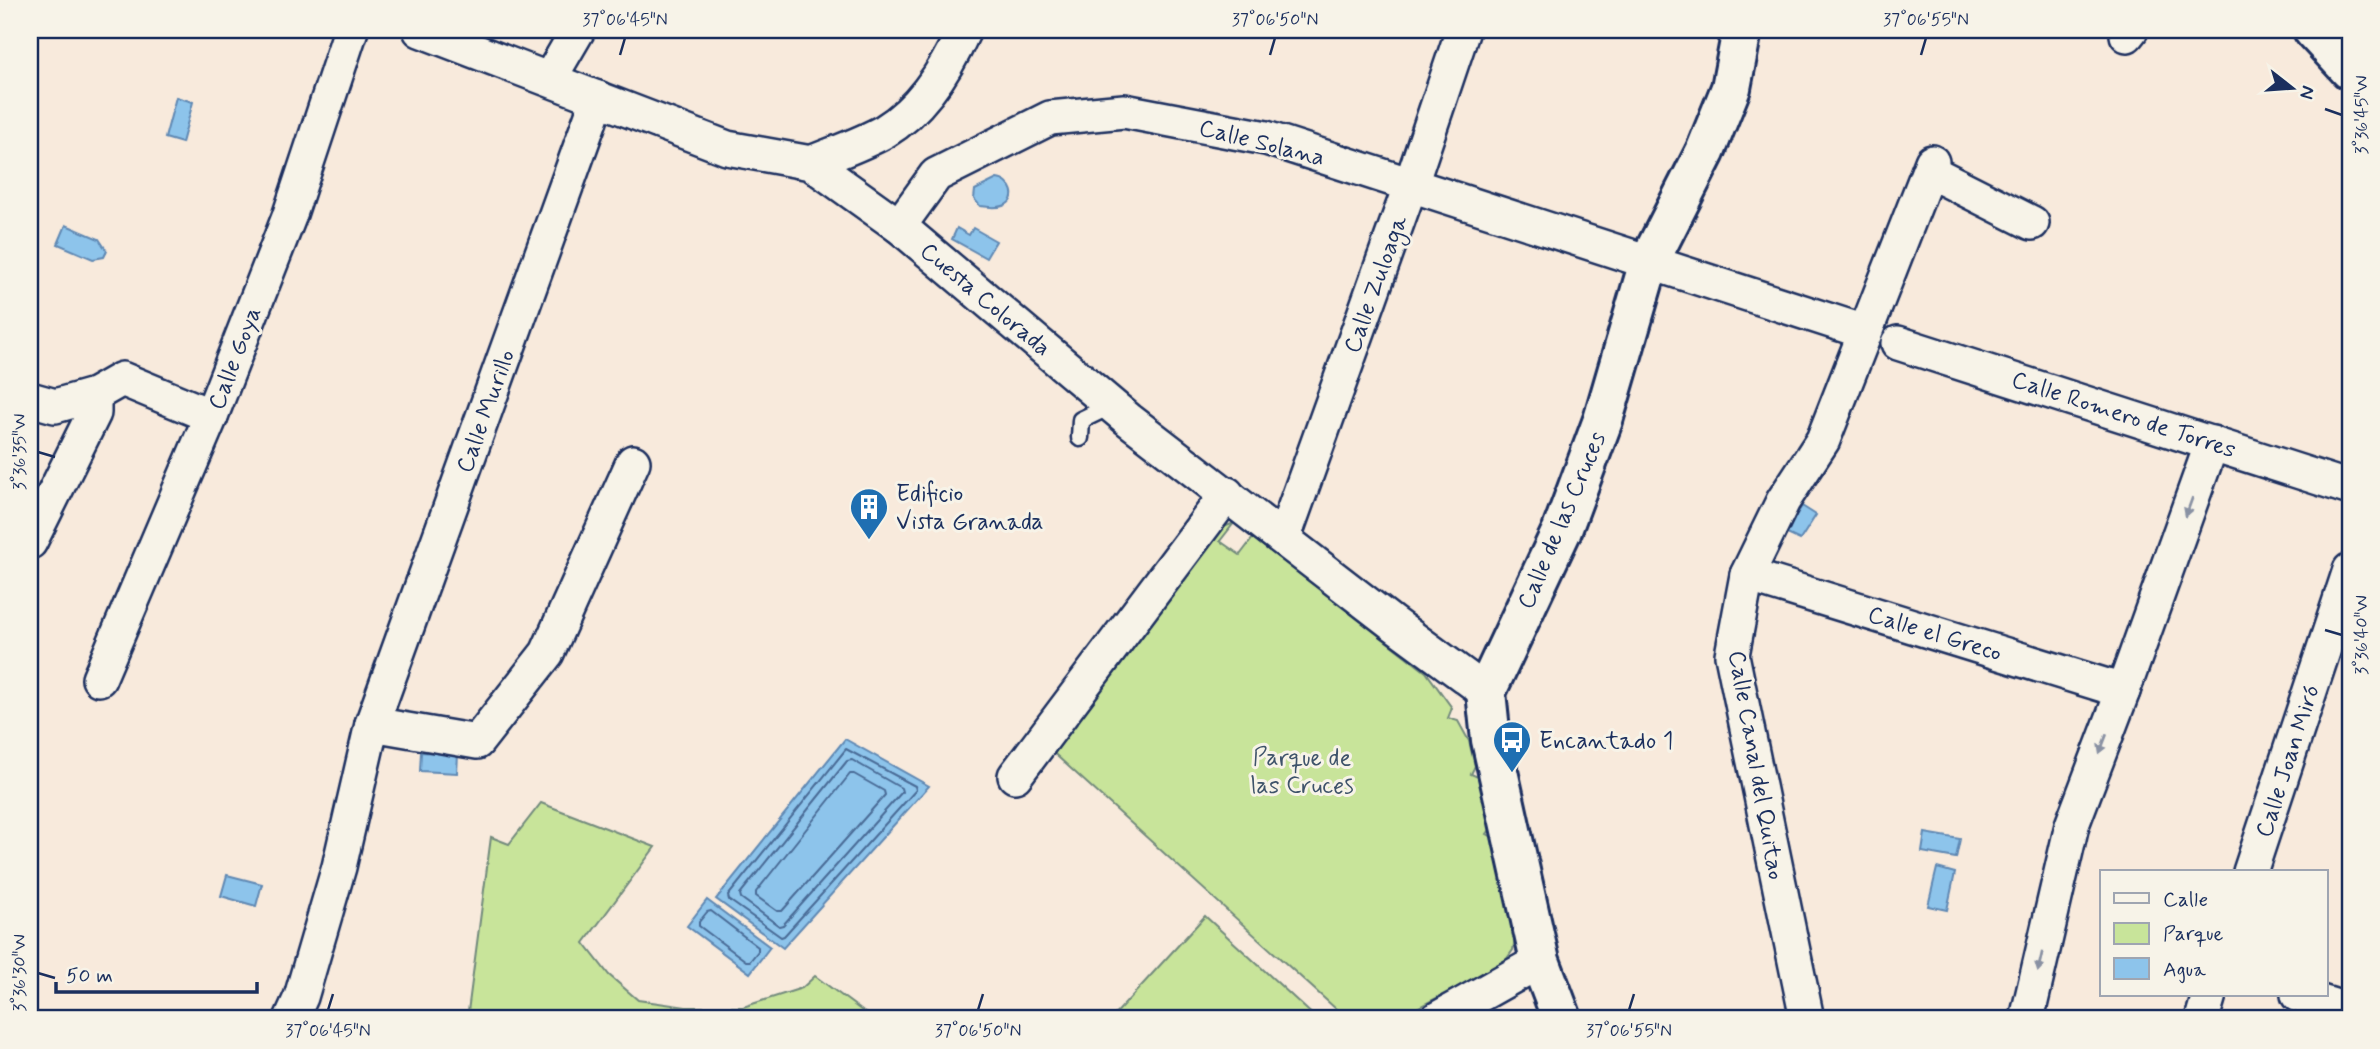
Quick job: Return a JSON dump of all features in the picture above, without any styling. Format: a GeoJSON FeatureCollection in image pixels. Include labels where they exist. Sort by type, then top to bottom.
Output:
{"type":"FeatureCollection","features":[{"type":"Feature","properties":{"kind":"street","name":"Calle Goya"},"geometry":{"type":"LineString","coordinates":[[99,678],[211,416],[289,217],[351,30]]}},
{"type":"Feature","properties":{"kind":"street","name":"Cuesta Colorada"},"geometry":{"type":"LineString","coordinates":[[419,30],[727,148],[811,163],[899,226],[1112,405],[1391,622],[1486,692]]}},
{"type":"Feature","properties":{"kind":"street"},"geometry":{"type":"LineString","coordinates":[[550,78],[578,30]]}},
{"type":"Feature","properties":{"kind":"street"},"geometry":{"type":"LineString","coordinates":[[811,163],[886,130],[921,101],[953,54],[964,30]]}},
{"type":"Feature","properties":{"kind":"street","name":"Calle Zuloaga"},"geometry":{"type":"LineString","coordinates":[[1284,537],[1411,184],[1463,30]]}},
{"type":"Feature","properties":{"kind":"street","name":"Calle de las Cruces"},"geometry":{"type":"LineString","coordinates":[[1486,692],[1562,530],[1603,420],[1649,262],[1705,152],[1731,88],[1742,30]]}},
{"type":"Feature","properties":{"kind":"street"},"geometry":{"type":"LineString","coordinates":[[2312,30],[2350,70]]}},
{"type":"Feature","properties":{"kind":"street","name":"Calle Murillo"},"geometry":{"type":"LineString","coordinates":[[291,1019],[301,996],[339,867],[372,724],[598,98]]}},
{"type":"Feature","properties":{"kind":"street","name":"Calle Solana"},"geometry":{"type":"LineString","coordinates":[[899,226],[936,175],[1050,118],[1124,111],[1266,138],[1649,262]]}},
{"type":"Feature","properties":{"kind":"street","name":"Calle Canal del Quitao"},"geometry":{"type":"LineString","coordinates":[[1807,1019],[1732,655],[1746,575],[1783,501],[1823,439],[1930,167],[2032,223]]}},
{"type":"Feature","properties":{"kind":"street"},"geometry":{"type":"LineString","coordinates":[[1649,262],[1865,332]]}},
{"type":"Feature","properties":{"kind":"street","name":"Calle Romero de Torres"},"geometry":{"type":"LineString","coordinates":[[1898,343],[2350,488]]}},
{"type":"Feature","properties":{"kind":"street"},"geometry":{"type":"LineString","coordinates":[[30,399],[55,406],[94,396],[122,379],[211,416]]}},
{"type":"Feature","properties":{"kind":"street"},"geometry":{"type":"LineString","coordinates":[[30,542],[94,414],[94,396]]}},
{"type":"Feature","properties":{"kind":"street"},"geometry":{"type":"LineString","coordinates":[[2026,1019],[2072,825],[2212,443]]}},
{"type":"Feature","properties":{"kind":"street"},"geometry":{"type":"LineString","coordinates":[[372,724],[477,742],[547,653],[633,462]]}},
{"type":"Feature","properties":{"kind":"street"},"geometry":{"type":"LineString","coordinates":[[1015,776],[1227,494]]}},
{"type":"Feature","properties":{"kind":"street","name":"Calle Joan Miró"},"geometry":{"type":"LineString","coordinates":[[2251,870],[2350,570]]}},
{"type":"Feature","properties":{"kind":"street","name":"Calle el Greco"},"geometry":{"type":"LineString","coordinates":[[1746,575],[2123,691]]}},
{"type":"Feature","properties":{"kind":"street"},"geometry":{"type":"LineString","coordinates":[[1486,692],[1491,740],[1540,961],[1562,1019]]}},
{"type":"Feature","properties":{"kind":"street"},"geometry":{"type":"LineString","coordinates":[[1437,1019],[1540,961]]}},
{"type":"Feature","properties":{"kind":"street"},"geometry":{"type":"LineString","coordinates":[[2202,1019],[2210,996]]}},
{"type":"Feature","properties":{"kind":"street"},"geometry":{"type":"LineString","coordinates":[[2301,996],[2350,1011]]}},
{"type":"Feature","properties":{"kind":"lane"},"geometry":{"type":"LineString","coordinates":[[1080,438],[1081,420],[1112,405]]}},
{"type":"Feature","properties":{"kind":"green space","name":"Parque de las Cruces"},"geometry":{"type":"Polygon","coordinates":[[[1234,523],[1220,541],[1240,555],[1253,538],[1426,672],[1452,708],[1448,718],[1458,721],[1469,741],[1475,766],[1471,774],[1478,777],[1492,827],[1487,834],[1494,838],[1516,932],[1513,950],[1503,964],[1411,1011],[1401,1019],[1347,1019],[1047,747],[1216,524],[1224,527],[1234,523]]]}},
{"type":"Feature","properties":{"kind":"green space"},"geometry":{"type":"Polygon","coordinates":[[[541,803],[655,847],[584,943],[609,975],[638,1000],[686,1007],[743,1007],[802,988],[815,976],[873,1019],[467,1019],[491,837],[509,844],[541,803]]]}},
{"type":"Feature","properties":{"kind":"green space"},"geometry":{"type":"Polygon","coordinates":[[[1205,916],[1317,1019],[1111,1019],[1205,916]]]}},
{"type":"Feature","properties":{"kind":"water"},"geometry":{"type":"Polygon","coordinates":[[[176,97],[193,102],[182,143],[165,138],[176,97]]]}},
{"type":"Feature","properties":{"kind":"water"},"geometry":{"type":"Polygon","coordinates":[[[997,179],[1010,186],[1011,199],[1001,207],[980,206],[974,199],[975,190],[997,179]]]}},
{"type":"Feature","properties":{"kind":"water"},"geometry":{"type":"Polygon","coordinates":[[[66,225],[99,239],[107,251],[104,257],[93,259],[58,244],[66,225]]]}},
{"type":"Feature","properties":{"kind":"water"},"geometry":{"type":"Polygon","coordinates":[[[957,228],[969,235],[973,228],[996,241],[986,258],[952,239],[957,228]]]}},
{"type":"Feature","properties":{"kind":"water"},"geometry":{"type":"Polygon","coordinates":[[[1802,506],[1816,515],[1800,540],[1785,533],[1802,506]]]}},
{"type":"Feature","properties":{"kind":"water"},"geometry":{"type":"Polygon","coordinates":[[[845,739],[929,786],[783,948],[716,899],[845,739]]]}},
{"type":"Feature","properties":{"kind":"water"},"geometry":{"type":"Polygon","coordinates":[[[421,752],[458,754],[457,773],[420,771],[421,752]]]}},
{"type":"Feature","properties":{"kind":"water"},"geometry":{"type":"Polygon","coordinates":[[[1925,833],[1960,839],[1956,858],[1922,852],[1925,833]]]}},
{"type":"Feature","properties":{"kind":"water"},"geometry":{"type":"Polygon","coordinates":[[[1937,868],[1955,873],[1947,910],[1928,906],[1937,868]]]}},
{"type":"Feature","properties":{"kind":"water"},"geometry":{"type":"Polygon","coordinates":[[[227,875],[262,884],[256,906],[221,896],[227,875]]]}},
{"type":"Feature","properties":{"kind":"water"},"geometry":{"type":"Polygon","coordinates":[[[707,900],[770,947],[750,973],[687,926],[707,900]]]}},
{"type":"Feature","properties":{"kind":"place","name":"Edificio Vista Granada"},"geometry":{"type":"Point","coordinates":[869,541]}},
{"type":"Feature","properties":{"kind":"place","name":"Encantado 1"},"geometry":{"type":"Point","coordinates":[1512,774]}}]}
